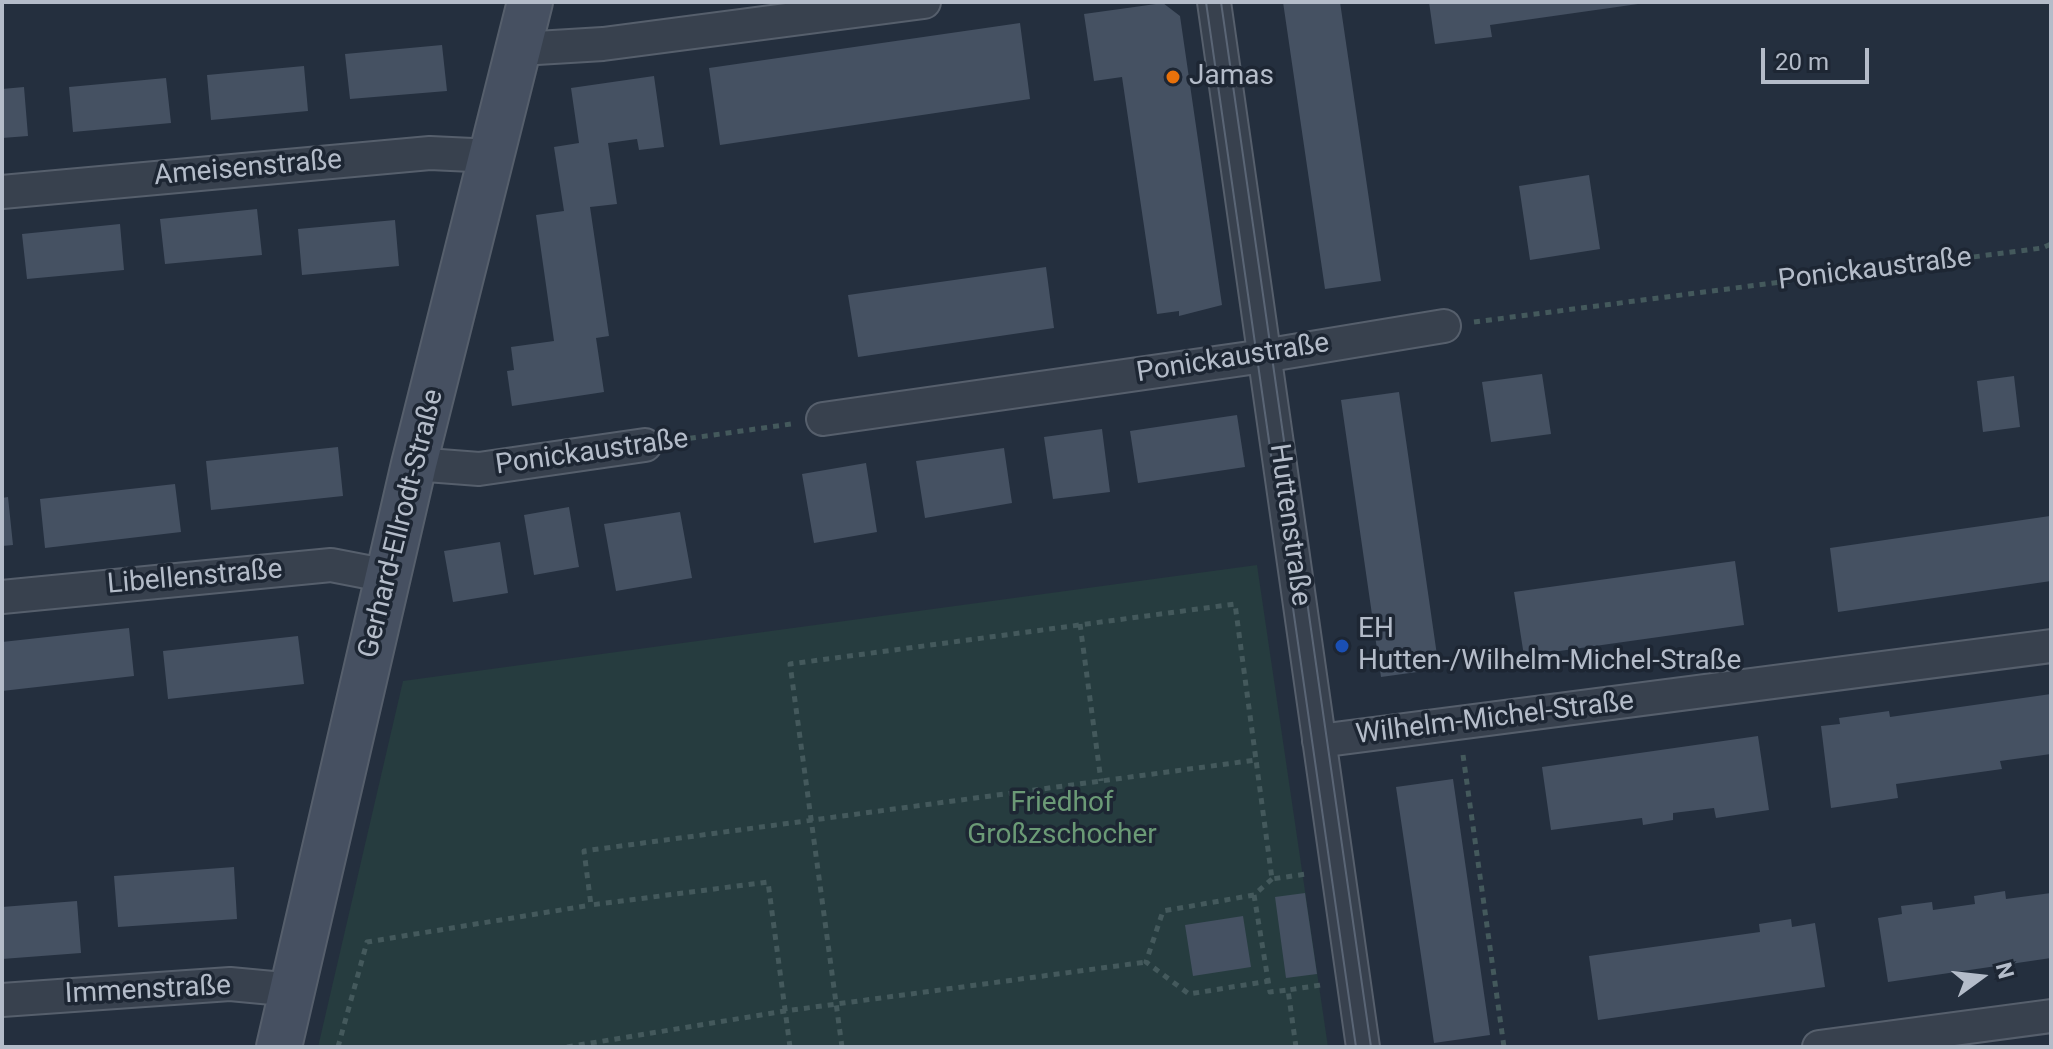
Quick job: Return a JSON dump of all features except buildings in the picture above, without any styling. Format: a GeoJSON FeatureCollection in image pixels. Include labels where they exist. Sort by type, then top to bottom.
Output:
{"type":"FeatureCollection","features":[{"type":"Feature","properties":{"kind":"main road","name":"Gerhard-Ellrodt-Straße"},"geometry":{"type":"LineString","coordinates":[[279,1047],[414,464],[494,156],[530,2]]}},
{"type":"Feature","properties":{"kind":"street"},"geometry":{"type":"LineString","coordinates":[[520,49],[603,44],[924,2]]}},
{"type":"Feature","properties":{"kind":"street","name":"Huttenstraße"},"geometry":{"type":"LineString","coordinates":[[1214,2],[1363,1047]]}},
{"type":"Feature","properties":{"kind":"street","name":"Ameisenstraße"},"geometry":{"type":"LineString","coordinates":[[2,192],[430,153],[494,156]]}},
{"type":"Feature","properties":{"kind":"street","name":"Ponickaustraße"},"geometry":{"type":"LineString","coordinates":[[823,419],[1264,356],[1444,326]]}},
{"type":"Feature","properties":{"kind":"street","name":"Ponickaustraße"},"geometry":{"type":"LineString","coordinates":[[414,464],[479,469],[645,445]]}},
{"type":"Feature","properties":{"kind":"street","name":"Libellenstraße"},"geometry":{"type":"LineString","coordinates":[[2,597],[331,565],[388,576]]}},
{"type":"Feature","properties":{"kind":"street","name":"Wilhelm-Michel-Straße"},"geometry":{"type":"LineString","coordinates":[[1319,741],[2051,646]]}},
{"type":"Feature","properties":{"kind":"street","name":"Immenstraße"},"geometry":{"type":"LineString","coordinates":[[2,1000],[230,984],[294,990]]}},
{"type":"Feature","properties":{"kind":"street"},"geometry":{"type":"LineString","coordinates":[[1819,1047],[2051,1016]]}},
{"type":"Feature","properties":{"kind":"path","name":"Ponickaustraße"},"geometry":{"type":"LineString","coordinates":[[1444,326],[2042,248],[2051,244]]}},
{"type":"Feature","properties":{"kind":"path","name":"Ponickaustraße"},"geometry":{"type":"LineString","coordinates":[[645,445],[823,419]]}},
{"type":"Feature","properties":{"kind":"path"},"geometry":{"type":"LineString","coordinates":[[842,1047],[790,664],[1235,604],[1272,879]]}},
{"type":"Feature","properties":{"kind":"path"},"geometry":{"type":"LineString","coordinates":[[1080,624],[1101,781]]}},
{"type":"Feature","properties":{"kind":"path"},"geometry":{"type":"LineString","coordinates":[[1459,724],[1504,1047]]}},
{"type":"Feature","properties":{"kind":"path"},"geometry":{"type":"LineString","coordinates":[[591,905],[584,851],[1256,760]]}},
{"type":"Feature","properties":{"kind":"path"},"geometry":{"type":"LineString","coordinates":[[1146,962],[1163,911],[1254,895],[1272,879],[1338,870]]}},
{"type":"Feature","properties":{"kind":"path"},"geometry":{"type":"LineString","coordinates":[[338,1047],[367,942],[591,905],[768,882],[790,1047]]}},
{"type":"Feature","properties":{"kind":"path"},"geometry":{"type":"LineString","coordinates":[[1254,895],[1270,992],[1354,981]]}},
{"type":"Feature","properties":{"kind":"path"},"geometry":{"type":"LineString","coordinates":[[567,1047],[785,1011],[1146,962],[1189,994],[1269,981]]}},
{"type":"Feature","properties":{"kind":"path"},"geometry":{"type":"LineString","coordinates":[[1288,990],[1296,1047]]}},
{"type":"Feature","properties":{"kind":"green space","name":"Friedhof Großzschocher"},"geometry":{"type":"Polygon","coordinates":[[[1257,565],[1328,1047],[318,1047],[403,681],[1257,565]]]}},
{"type":"Feature","properties":{"kind":"tram line"},"geometry":{"type":"LineString","coordinates":[[1206,2],[1356,1047]]}},
{"type":"Feature","properties":{"kind":"tram line"},"geometry":{"type":"LineString","coordinates":[[1221,2],[1371,1047]]}},
{"type":"Feature","properties":{"kind":"place","name":"Jamas"},"geometry":{"type":"Point","coordinates":[1173,77]}},
{"type":"Feature","properties":{"kind":"place","name":"EH Hutten-/Wilhelm-Michel-Straße"},"geometry":{"type":"Point","coordinates":[1342,646]}}]}
